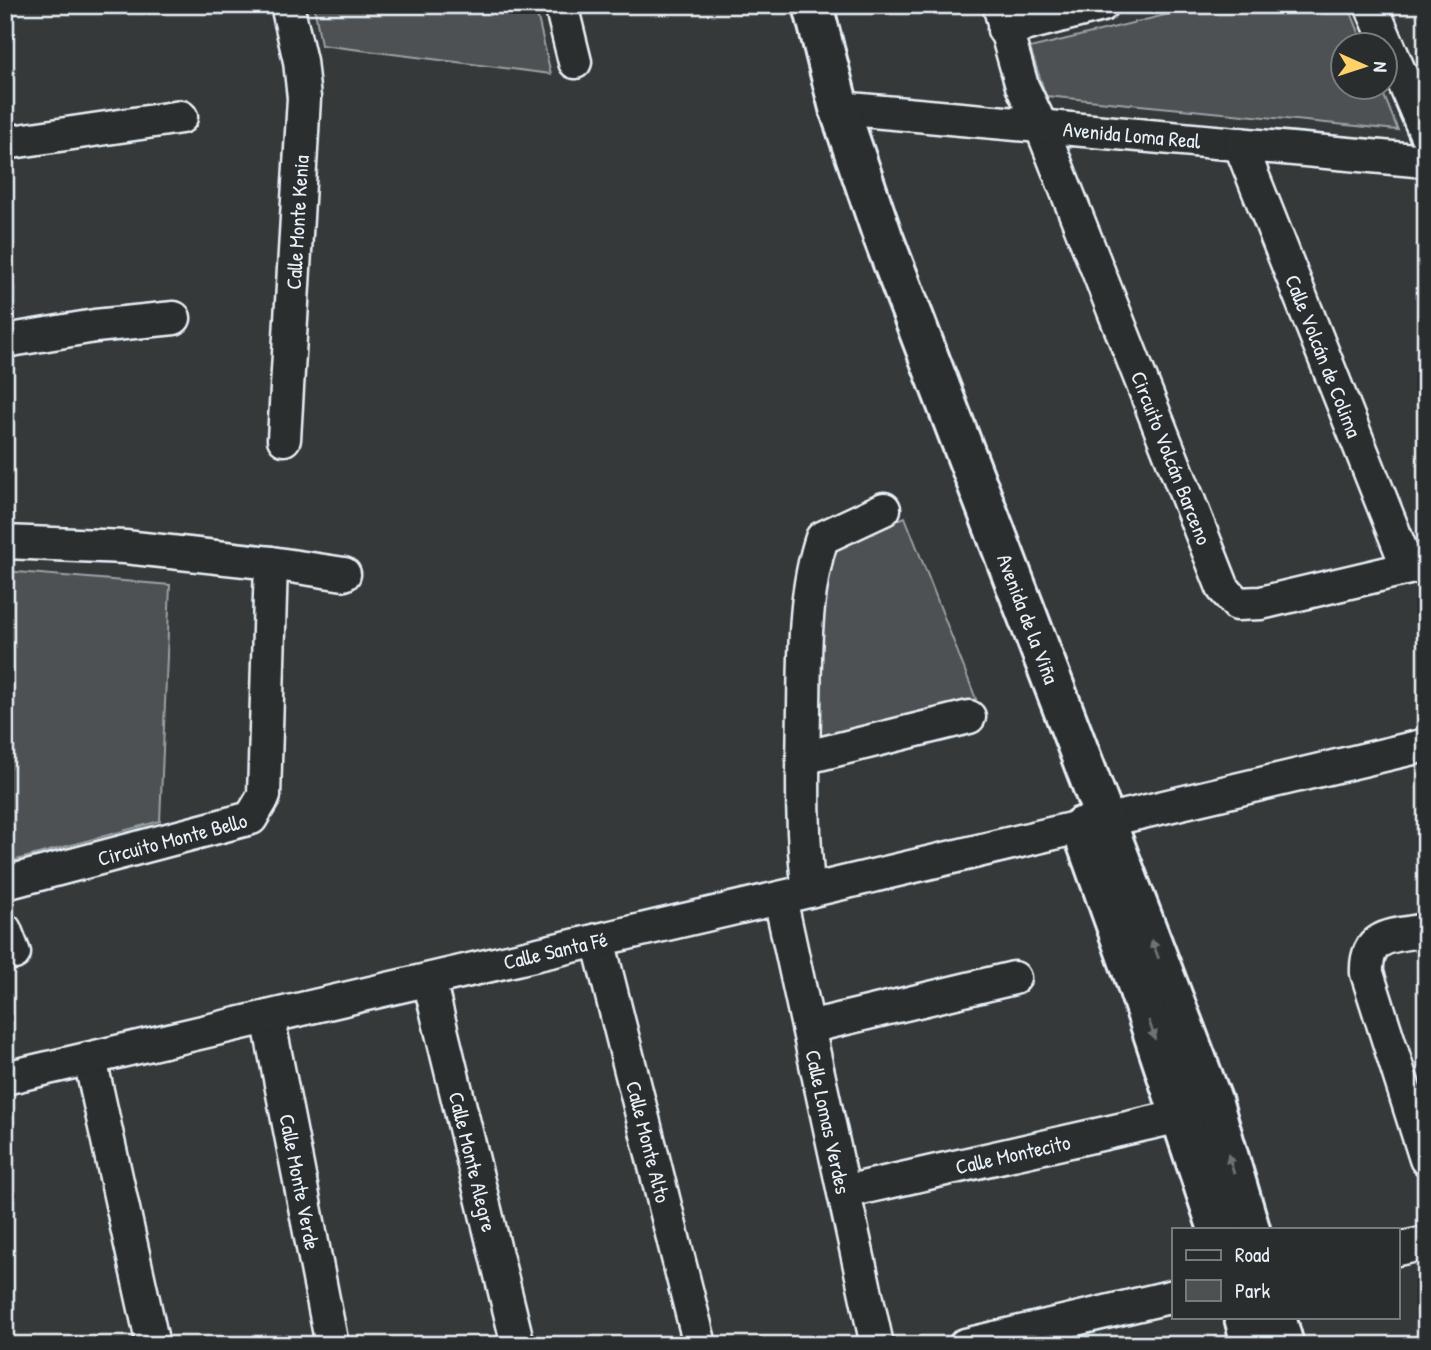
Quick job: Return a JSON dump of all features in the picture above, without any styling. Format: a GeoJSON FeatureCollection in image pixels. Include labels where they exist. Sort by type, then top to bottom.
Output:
{"type":"FeatureCollection","features":[{"type":"Feature","properties":{"kind":"street","name":"Calle Monte Kenia"},"geometry":{"type":"LineString","coordinates":[[284,439],[304,98],[300,61],[287,5]]}},
{"type":"Feature","properties":{"kind":"street"},"geometry":{"type":"LineString","coordinates":[[561,5],[575,62]]}},
{"type":"Feature","properties":{"kind":"street","name":"Avenida de la Viña"},"geometry":{"type":"LineString","coordinates":[[813,5],[839,108],[883,237],[1094,824],[1212,1100],[1250,1228]]}},
{"type":"Feature","properties":{"kind":"street"},"geometry":{"type":"LineString","coordinates":[[1041,126],[1023,86],[1002,17],[1102,5]]}},
{"type":"Feature","properties":{"kind":"street"},"geometry":{"type":"LineString","coordinates":[[1371,5],[1426,134]]}},
{"type":"Feature","properties":{"kind":"street","name":"Avenida Loma Real"},"geometry":{"type":"LineString","coordinates":[[839,108],[1426,161]]}},
{"type":"Feature","properties":{"kind":"street"},"geometry":{"type":"LineString","coordinates":[[5,144],[181,117]]}},
{"type":"Feature","properties":{"kind":"street","name":"Circuito Volcán Barceno"},"geometry":{"type":"LineString","coordinates":[[1041,126],[1223,588],[1237,604],[1261,603],[1417,566]]}},
{"type":"Feature","properties":{"kind":"street","name":"Calle Volcán de Colima"},"geometry":{"type":"LineString","coordinates":[[1240,144],[1417,566]]}},
{"type":"Feature","properties":{"kind":"street"},"geometry":{"type":"LineString","coordinates":[[5,341],[174,318]]}},
{"type":"Feature","properties":{"kind":"street","name":"Calle Lomas Verdes"},"geometry":{"type":"LineString","coordinates":[[877,1345],[808,1027],[795,895],[804,853],[805,650],[815,560],[822,538],[884,509]]}},
{"type":"Feature","properties":{"kind":"street"},"geometry":{"type":"LineString","coordinates":[[5,542],[125,547],[344,574]]}},
{"type":"Feature","properties":{"kind":"street","name":"Circuito Monte Bello"},"geometry":{"type":"LineString","coordinates":[[5,883],[251,818],[264,796],[271,563]]}},
{"type":"Feature","properties":{"kind":"street"},"geometry":{"type":"LineString","coordinates":[[803,758],[969,717]]}},
{"type":"Feature","properties":{"kind":"street","name":"Calle Santa Fé"},"geometry":{"type":"LineString","coordinates":[[5,1078],[1426,745]]}},
{"type":"Feature","properties":{"kind":"street","name":"Avenida de la Viña"},"geometry":{"type":"LineString","coordinates":[[1094,824],[1135,979],[1218,1228]]}},
{"type":"Feature","properties":{"kind":"street"},"geometry":{"type":"LineString","coordinates":[[1426,930],[1383,938],[1371,947],[1366,958],[1367,973],[1426,1159]]}},
{"type":"Feature","properties":{"kind":"street","name":"Calle Monte Alto"},"geometry":{"type":"LineString","coordinates":[[598,940],[700,1345]]}},
{"type":"Feature","properties":{"kind":"street"},"geometry":{"type":"LineString","coordinates":[[808,1027],[1014,978]]}},
{"type":"Feature","properties":{"kind":"street","name":"Calle Monte Alegre"},"geometry":{"type":"LineString","coordinates":[[429,980],[518,1345]]}},
{"type":"Feature","properties":{"kind":"street","name":"Calle Monte Verde"},"geometry":{"type":"LineString","coordinates":[[268,1017],[332,1345]]}},
{"type":"Feature","properties":{"kind":"street"},"geometry":{"type":"LineString","coordinates":[[90,1059],[153,1345]]}},
{"type":"Feature","properties":{"kind":"street","name":"Calle Montecito"},"geometry":{"type":"LineString","coordinates":[[844,1192],[1181,1116]]}},
{"type":"Feature","properties":{"kind":"street"},"geometry":{"type":"LineString","coordinates":[[1400,1249],[1426,1243]]}},
{"type":"Feature","properties":{"kind":"street"},"geometry":{"type":"LineString","coordinates":[[965,1345],[1058,1334],[1172,1297]]}},
{"type":"Feature","properties":{"kind":"street"},"geometry":{"type":"LineString","coordinates":[[1244,1318],[1251,1345]]}},
{"type":"Feature","properties":{"kind":"street"},"geometry":{"type":"LineString","coordinates":[[1276,1318],[1284,1345]]}},
{"type":"Feature","properties":{"kind":"green space"},"geometry":{"type":"Polygon","coordinates":[[[314,5],[535,5],[551,74],[321,45],[314,5]]]}},
{"type":"Feature","properties":{"kind":"green space"},"geometry":{"type":"Polygon","coordinates":[[[1206,5],[1348,5],[1359,32],[1330,32],[1330,102],[1387,102],[1398,130],[1046,96],[1030,48],[1206,5]]]}},
{"type":"Feature","properties":{"kind":"green space"},"geometry":{"type":"Polygon","coordinates":[[[905,517],[976,699],[814,741],[829,548],[905,517]]]}},
{"type":"Feature","properties":{"kind":"green space"},"geometry":{"type":"Polygon","coordinates":[[[5,571],[170,585],[160,821],[5,863],[5,571]]]}}]}
